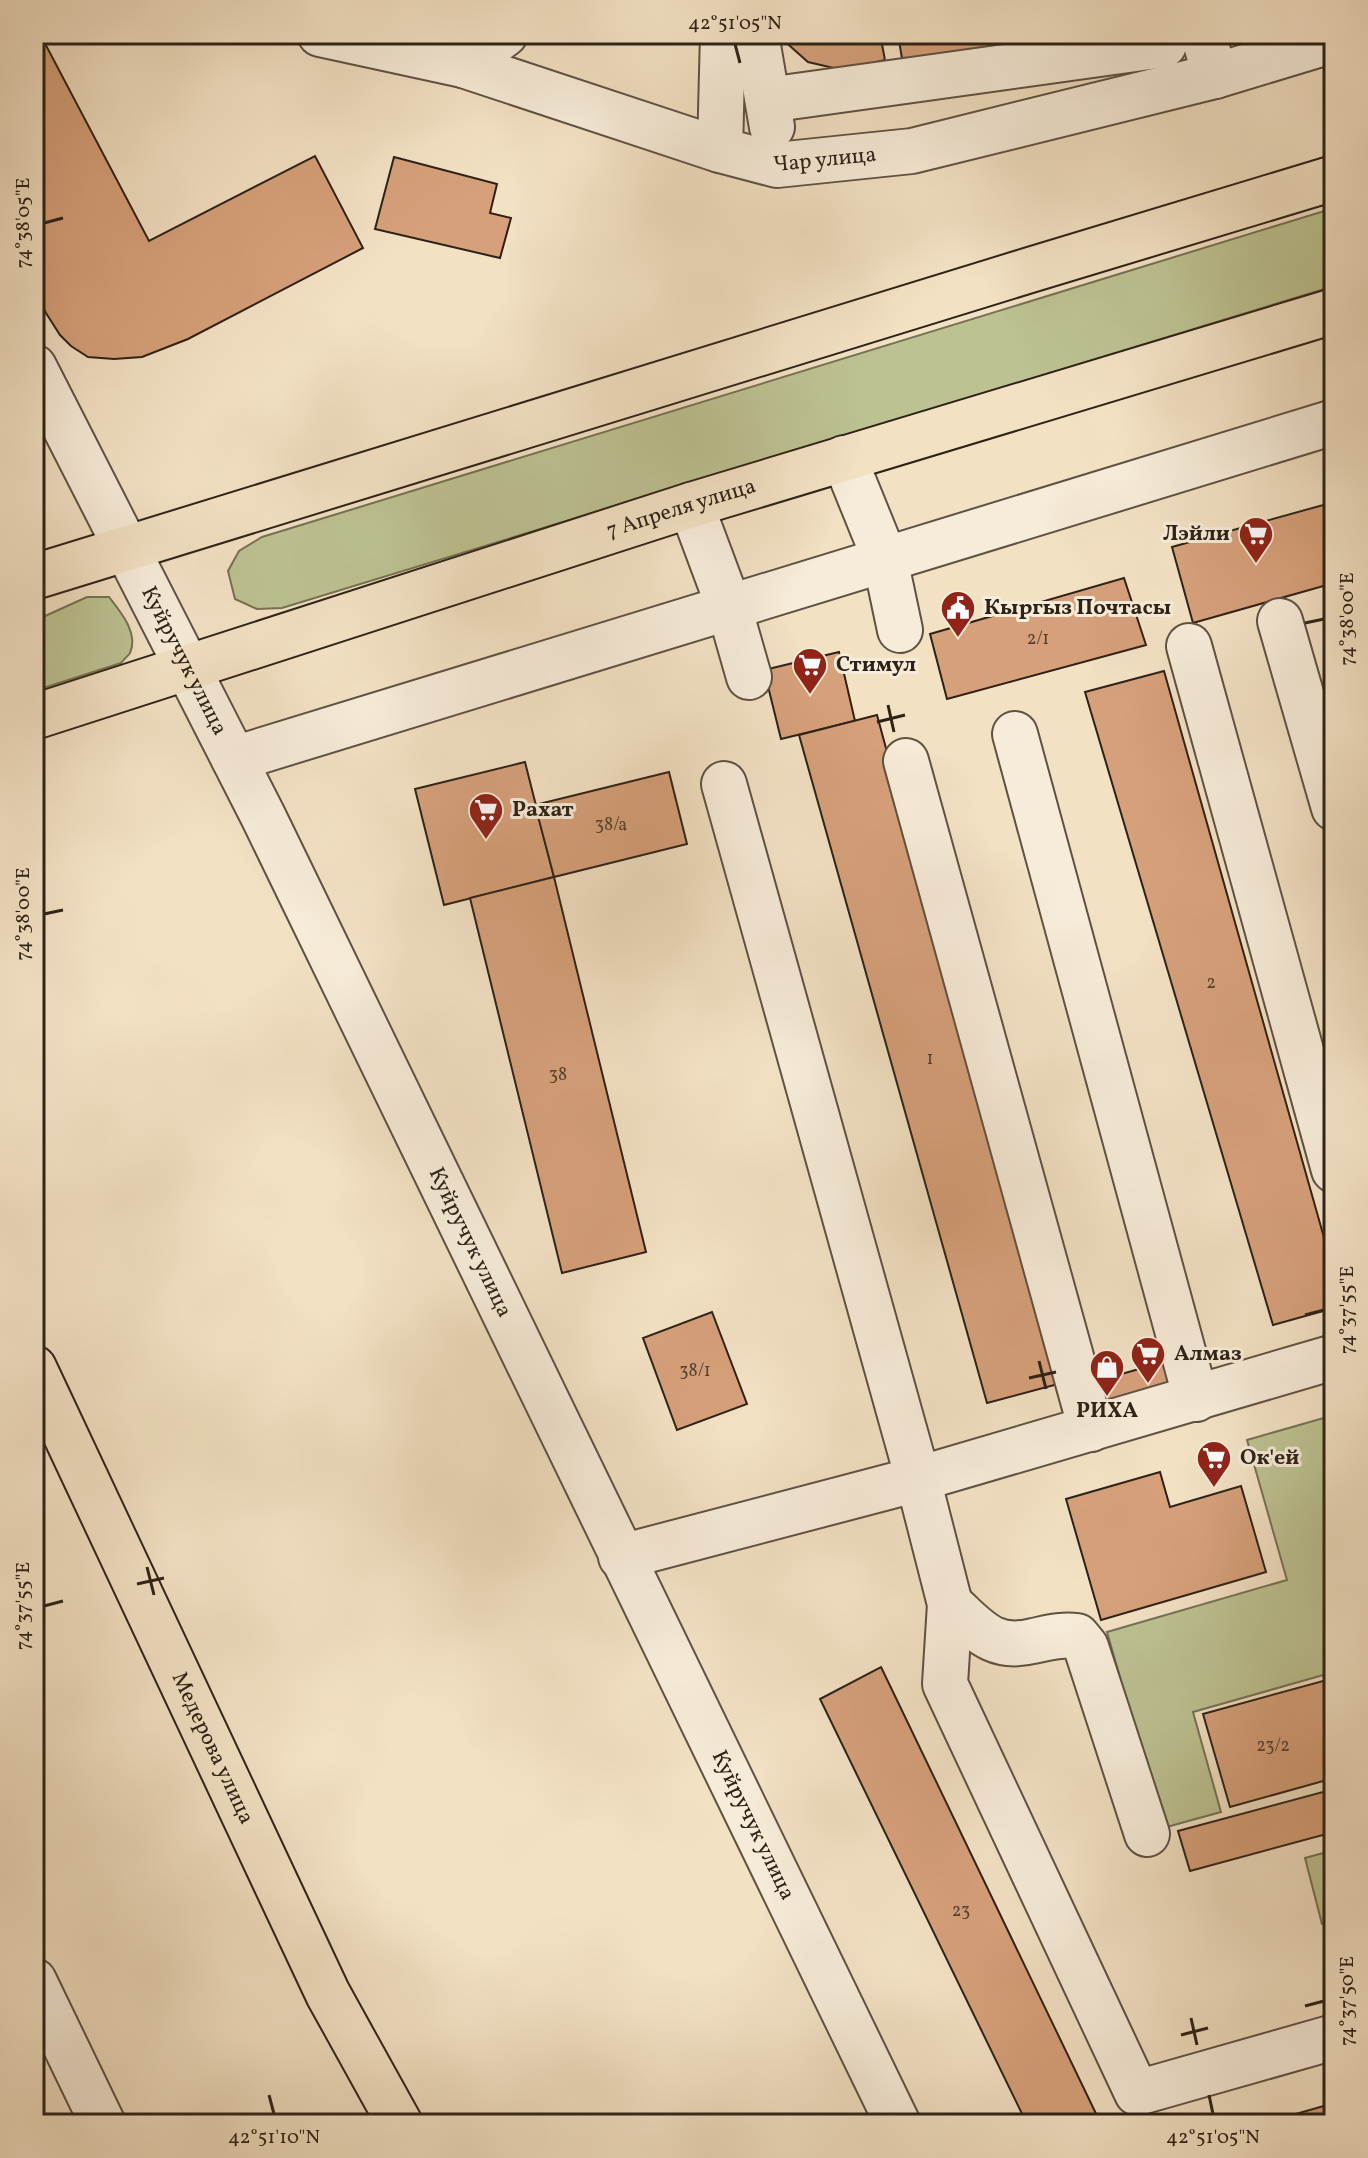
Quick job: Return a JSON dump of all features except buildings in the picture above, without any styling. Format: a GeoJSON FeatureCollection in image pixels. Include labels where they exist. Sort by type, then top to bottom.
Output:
{"type":"FeatureCollection","features":[{"type":"Feature","properties":{"kind":"main road"},"geometry":{"type":"LineString","coordinates":[[34,577],[1334,178]]}},
{"type":"Feature","properties":{"kind":"main road","name":"7 Апреля улица"},"geometry":{"type":"LineString","coordinates":[[34,717],[691,505],[1334,311]]}},
{"type":"Feature","properties":{"kind":"main road","name":"Медерова улица"},"geometry":{"type":"LineString","coordinates":[[34,1368],[328,1994],[400,2124]]}},
{"type":"Feature","properties":{"kind":"street","name":"Чар улица"},"geometry":{"type":"LineString","coordinates":[[320,34],[420,45],[463,65],[720,150],[777,165],[912,151],[1215,76],[1334,40]]}},
{"type":"Feature","properties":{"kind":"street"},"geometry":{"type":"LineString","coordinates":[[463,65],[505,34]]}},
{"type":"Feature","properties":{"kind":"street"},"geometry":{"type":"LineString","coordinates":[[720,150],[723,34]]}},
{"type":"Feature","properties":{"kind":"street"},"geometry":{"type":"LineString","coordinates":[[756,34],[777,165]]}},
{"type":"Feature","properties":{"kind":"street"},"geometry":{"type":"LineString","coordinates":[[768,100],[1183,40],[1215,76]]}},
{"type":"Feature","properties":{"kind":"street","name":"Куйручук улица"},"geometry":{"type":"LineString","coordinates":[[34,367],[234,759],[898,2124]]}},
{"type":"Feature","properties":{"kind":"street"},"geometry":{"type":"LineString","coordinates":[[234,759],[1334,422]]}},
{"type":"Feature","properties":{"kind":"street"},"geometry":{"type":"LineString","coordinates":[[844,458],[885,559],[900,630]]}},
{"type":"Feature","properties":{"kind":"street"},"geometry":{"type":"LineString","coordinates":[[691,505],[729,607],[749,677]]}},
{"type":"Feature","properties":{"kind":"street"},"geometry":{"type":"LineString","coordinates":[[1280,621],[1334,808]]}},
{"type":"Feature","properties":{"kind":"street"},"geometry":{"type":"LineString","coordinates":[[1189,646],[1334,1170]]}},
{"type":"Feature","properties":{"kind":"street"},"geometry":{"type":"LineString","coordinates":[[1015,734],[1196,1399]]}},
{"type":"Feature","properties":{"kind":"street"},"geometry":{"type":"LineString","coordinates":[[906,761],[1091,1429]]}},
{"type":"Feature","properties":{"kind":"street"},"geometry":{"type":"LineString","coordinates":[[724,784],[950,1604],[945,1684],[1137,2093],[1334,2037]]}},
{"type":"Feature","properties":{"kind":"street"},"geometry":{"type":"LineString","coordinates":[[621,1557],[918,1479],[1334,1357]]}},
{"type":"Feature","properties":{"kind":"street"},"geometry":{"type":"LineString","coordinates":[[950,1604],[991,1640],[1017,1645],[1064,1634],[1077,1636],[1086,1647],[1147,1834]]}},
{"type":"Feature","properties":{"kind":"street"},"geometry":{"type":"LineString","coordinates":[[34,1981],[103,2124]]}},
{"type":"Feature","properties":{"kind":"green space"},"geometry":{"type":"Polygon","coordinates":[[[1334,208],[1334,286],[282,608],[257,609],[235,599],[228,571],[239,551],[262,537],[1334,208]]]}},
{"type":"Feature","properties":{"kind":"green space"},"geometry":{"type":"Polygon","coordinates":[[[87,597],[109,597],[130,630],[130,654],[121,663],[34,691],[34,621],[87,597]]]}},
{"type":"Feature","properties":{"kind":"green space"},"geometry":{"type":"Polygon","coordinates":[[[1334,1415],[1334,1501],[1324,1505],[1334,1541],[1334,1672],[1193,1712],[1221,1812],[1163,1828],[1107,1632],[1287,1580],[1247,1440],[1334,1415]]]}},
{"type":"Feature","properties":{"kind":"green space"},"geometry":{"type":"Polygon","coordinates":[[[1334,1850],[1334,1921],[1322,1924],[1305,1858],[1334,1850]]]}},
{"type":"Feature","properties":{"kind":"place","name":"Лэйли"},"geometry":{"type":"Point","coordinates":[1256,565]}},
{"type":"Feature","properties":{"kind":"place","name":"Кыргыз Почтасы"},"geometry":{"type":"Point","coordinates":[958,639]}},
{"type":"Feature","properties":{"kind":"place","name":"Стимул"},"geometry":{"type":"Point","coordinates":[810,696]}},
{"type":"Feature","properties":{"kind":"place","name":"Рахат"},"geometry":{"type":"Point","coordinates":[486,841]}},
{"type":"Feature","properties":{"kind":"place","name":"Алмаз"},"geometry":{"type":"Point","coordinates":[1148,1385]}},
{"type":"Feature","properties":{"kind":"place","name":"РИХА"},"geometry":{"type":"Point","coordinates":[1107,1398]}},
{"type":"Feature","properties":{"kind":"place","name":"Ок'ей"},"geometry":{"type":"Point","coordinates":[1214,1489]}}]}
